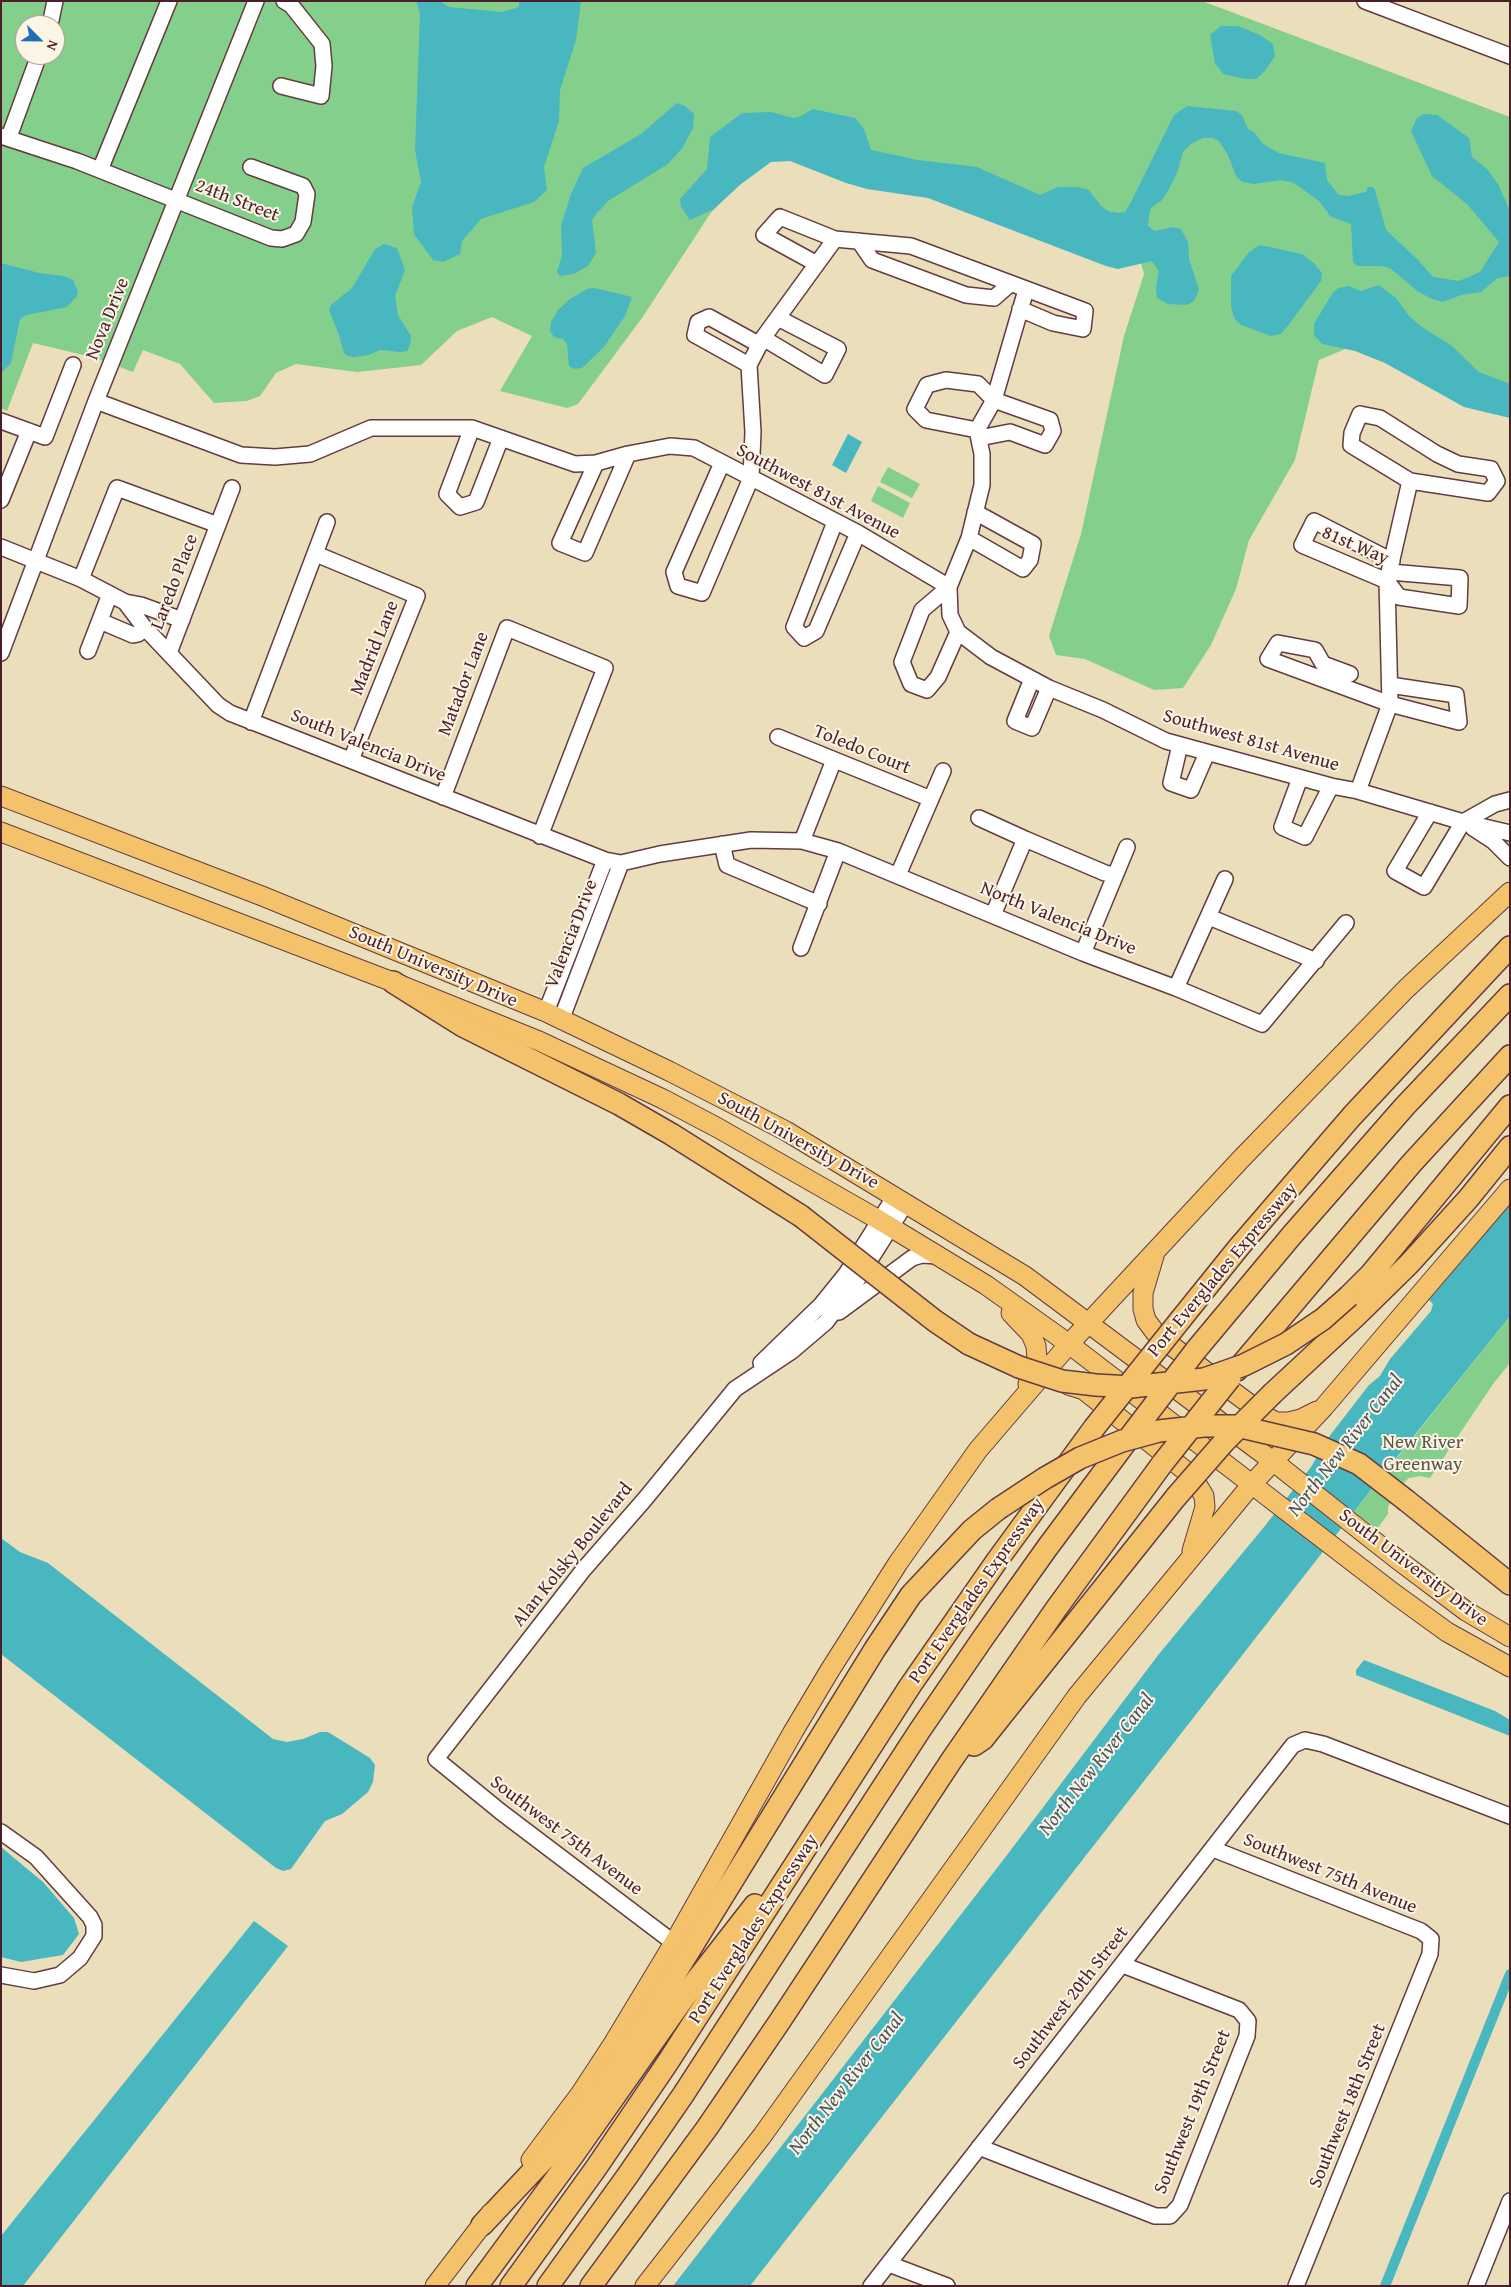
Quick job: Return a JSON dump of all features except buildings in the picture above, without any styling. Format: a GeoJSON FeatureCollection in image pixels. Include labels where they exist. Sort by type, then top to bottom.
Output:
{"type":"FeatureCollection","features":[{"type":"Feature","properties":{"kind":"highway","name":"Port Everglades Expressway"},"geometry":{"type":"LineString","coordinates":[[510,2286],[590,2176],[668,2062],[910,1686],[996,1562],[1094,1428],[1239,1247],[1352,1116],[1510,947]]}},
{"type":"Feature","properties":{"kind":"highway"},"geometry":{"type":"LineString","coordinates":[[393,982],[463,1026],[619,1104],[671,1134],[801,1216],[935,1321],[969,1344],[1019,1367],[1062,1381],[1096,1385],[1131,1387],[1204,1379],[1244,1365],[1286,1344],[1323,1319],[1350,1296],[1510,1106]]}},
{"type":"Feature","properties":{"kind":"highway"},"geometry":{"type":"LineString","coordinates":[[548,2286],[628,2176],[683,2095],[983,1638],[1129,1438],[1196,1350],[1292,1235],[1386,1128],[1510,995]]}},
{"type":"Feature","properties":{"kind":"highway"},"geometry":{"type":"LineString","coordinates":[[591,2286],[702,2135],[780,2021],[951,1761],[1056,1609],[1162,1464],[1230,1378],[1411,1164],[1510,1056]]}},
{"type":"Feature","properties":{"kind":"highway"},"geometry":{"type":"LineString","coordinates":[[951,1761],[983,1738],[1176,1497],[1224,1442],[1409,1264],[1468,1199],[1510,1147]]}},
{"type":"Feature","properties":{"kind":"highway"},"geometry":{"type":"LineString","coordinates":[[482,2225],[546,2157],[601,2088],[641,2028],[875,1649],[911,1595],[972,1530],[998,1509],[1045,1478],[1073,1462],[1122,1441],[1159,1431],[1204,1426],[1237,1426],[1314,1444],[1359,1464],[1408,1501],[1510,1584]]}},
{"type":"Feature","properties":{"kind":"highway"},"geometry":{"type":"LineString","coordinates":[[477,2286],[574,2154],[695,1982],[844,1790]]}},
{"type":"Feature","properties":{"kind":"main road","name":"South University Drive"},"geometry":{"type":"LineString","coordinates":[[1,796],[262,896],[553,1016],[753,1113],[901,1199],[1008,1265],[1090,1322],[1466,1611],[1510,1637]]}},
{"type":"Feature","properties":{"kind":"main road","name":"South University Drive"},"geometry":{"type":"LineString","coordinates":[[1,832],[393,982],[539,1041],[663,1099],[718,1128],[886,1224],[986,1285],[1069,1344],[1338,1551],[1447,1632],[1510,1667]]}},
{"type":"Feature","properties":{"kind":"main road"},"geometry":{"type":"LineString","coordinates":[[435,2286],[581,2093],[629,2019],[674,1943],[792,1732],[898,1563],[978,1450],[1069,1344],[1155,1252],[1406,989],[1510,892]]}},
{"type":"Feature","properties":{"kind":"main road"},"geometry":{"type":"LineString","coordinates":[[645,2286],[762,2136],[1078,1696],[1252,1484],[1324,1407],[1510,1188]]}},
{"type":"Feature","properties":{"kind":"main road"},"geometry":{"type":"LineString","coordinates":[[1155,1252],[1143,1293],[1143,1309],[1146,1320],[1157,1335],[1248,1404],[1276,1422],[1301,1420],[1324,1407]]}},
{"type":"Feature","properties":{"kind":"main road"},"geometry":{"type":"LineString","coordinates":[[986,1285],[1034,1340],[1037,1359],[1023,1397]]}},
{"type":"Feature","properties":{"kind":"main road"},"geometry":{"type":"LineString","coordinates":[[1023,1397],[1049,1386],[1071,1385],[1084,1390],[1192,1476],[1204,1496],[1205,1507],[1188,1562]]}},
{"type":"Feature","properties":{"kind":"street"},"geometry":{"type":"LineString","coordinates":[[52,15],[55,1]]}},
{"type":"Feature","properties":{"kind":"street"},"geometry":{"type":"LineString","coordinates":[[100,170],[169,1]]}},
{"type":"Feature","properties":{"kind":"street","name":"Nova Drive"},"geometry":{"type":"LineString","coordinates":[[1,653],[96,401],[256,1]]}},
{"type":"Feature","properties":{"kind":"street"},"geometry":{"type":"LineString","coordinates":[[281,86],[321,96],[324,66],[322,44],[291,5],[284,1]]}},
{"type":"Feature","properties":{"kind":"street"},"geometry":{"type":"LineString","coordinates":[[1365,1],[1510,56]]}},
{"type":"Feature","properties":{"kind":"street"},"geometry":{"type":"LineString","coordinates":[[35,65],[5,137],[178,200]]}},
{"type":"Feature","properties":{"kind":"street","name":"24th Street"},"geometry":{"type":"LineString","coordinates":[[178,200],[271,238],[282,239],[296,234],[303,222],[307,194],[303,186],[252,167]]}},
{"type":"Feature","properties":{"kind":"street"},"geometry":{"type":"LineString","coordinates":[[816,264],[764,235],[780,217],[835,238],[911,246],[1085,311],[1083,329],[1053,323],[1020,309]]}},
{"type":"Feature","properties":{"kind":"street"},"geometry":{"type":"LineString","coordinates":[[722,463],[674,572],[678,586],[702,593],[751,478],[753,432],[749,365],[761,342],[835,238]]}},
{"type":"Feature","properties":{"kind":"street"},"geometry":{"type":"LineString","coordinates":[[859,241],[872,260],[966,295],[994,298],[1010,284]]}},
{"type":"Feature","properties":{"kind":"street"},"geometry":{"type":"LineString","coordinates":[[949,587],[922,610],[902,662],[911,684],[927,690],[938,677],[958,632],[950,615],[949,587],[969,538],[982,486],[982,454],[978,434],[994,400],[1026,290]]}},
{"type":"Feature","properties":{"kind":"street"},"geometry":{"type":"LineString","coordinates":[[749,365],[695,334],[698,322],[710,317],[825,375],[838,349],[778,318]]}},
{"type":"Feature","properties":{"kind":"street"},"geometry":{"type":"LineString","coordinates":[[1,421],[45,437],[73,365]]}},
{"type":"Feature","properties":{"kind":"street"},"geometry":{"type":"LineString","coordinates":[[946,380],[978,384],[994,400],[1050,420],[1053,431],[1045,445],[1010,432],[978,434],[926,420],[914,409],[927,385],[946,380]]}},
{"type":"Feature","properties":{"kind":"street","name":"Southwest 81st Avenue"},"geometry":{"type":"LineString","coordinates":[[96,401],[240,455],[275,457],[310,454],[371,428],[472,428],[575,464],[596,463],[628,454],[670,446],[687,446],[836,522],[949,587]]}},
{"type":"Feature","properties":{"kind":"street"},"geometry":{"type":"LineString","coordinates":[[1360,414],[1380,418],[1437,454],[1458,464],[1491,468],[1497,481],[1488,493],[1410,481],[1351,445],[1352,432],[1360,414]]}},
{"type":"Feature","properties":{"kind":"street"},"geometry":{"type":"LineString","coordinates":[[472,428],[447,494],[460,507],[476,502],[501,438]]}},
{"type":"Feature","properties":{"kind":"street"},"geometry":{"type":"LineString","coordinates":[[1,500],[29,430]]}},
{"type":"Feature","properties":{"kind":"street"},"geometry":{"type":"LineString","coordinates":[[596,463],[560,543],[585,553],[628,454]]}},
{"type":"Feature","properties":{"kind":"street"},"geometry":{"type":"LineString","coordinates":[[1358,791],[1390,704],[1390,571],[1410,481]]}},
{"type":"Feature","properties":{"kind":"street","name":"Laredo Place"},"geometry":{"type":"LineString","coordinates":[[81,579],[117,488],[218,525]]}},
{"type":"Feature","properties":{"kind":"street","name":"Laredo Place"},"geometry":{"type":"LineString","coordinates":[[169,653],[232,488]]}},
{"type":"Feature","properties":{"kind":"street"},"geometry":{"type":"LineString","coordinates":[[969,538],[1023,569],[1030,560],[1033,544],[975,512]]}},
{"type":"Feature","properties":{"kind":"street","name":"81st Way"},"geometry":{"type":"LineString","coordinates":[[1314,521],[1390,571],[1302,545],[1314,521]]}},
{"type":"Feature","properties":{"kind":"street"},"geometry":{"type":"LineString","coordinates":[[252,722],[327,522]]}},
{"type":"Feature","properties":{"kind":"street"},"geometry":{"type":"LineString","coordinates":[[836,522],[794,627],[804,638],[816,631],[858,534]]}},
{"type":"Feature","properties":{"kind":"street","name":"South Valencia Drive"},"geometry":{"type":"LineString","coordinates":[[1,547],[81,579],[125,602],[144,627],[218,705],[230,713],[605,860]]}},
{"type":"Feature","properties":{"kind":"street","name":"Madrid Lane"},"geometry":{"type":"LineString","coordinates":[[316,554],[417,596],[351,760]]}},
{"type":"Feature","properties":{"kind":"street"},"geometry":{"type":"LineString","coordinates":[[88,651],[110,594]]}},
{"type":"Feature","properties":{"kind":"street"},"geometry":{"type":"LineString","coordinates":[[125,602],[182,620]]}},
{"type":"Feature","properties":{"kind":"street"},"geometry":{"type":"LineString","coordinates":[[100,621],[133,635],[138,634],[144,627]]}},
{"type":"Feature","properties":{"kind":"street","name":"Matador Lane"},"geometry":{"type":"LineString","coordinates":[[443,797],[507,628],[605,668],[540,836]]}},
{"type":"Feature","properties":{"kind":"street","name":"Southwest 81st Avenue"},"geometry":{"type":"LineString","coordinates":[[958,632],[991,657],[1032,680],[1103,710],[1166,741],[1300,778],[1358,791],[1463,822],[1510,833]]}},
{"type":"Feature","properties":{"kind":"street"},"geometry":{"type":"LineString","coordinates":[[1350,674],[1323,664],[1315,650],[1278,643],[1268,659],[1390,704],[1459,722],[1456,695],[1390,685]]}},
{"type":"Feature","properties":{"kind":"street"},"geometry":{"type":"LineString","coordinates":[[1032,680],[1015,721],[1032,728],[1049,688]]}},
{"type":"Feature","properties":{"kind":"street","name":"Toledo Court"},"geometry":{"type":"LineString","coordinates":[[778,737],[931,799]]}},
{"type":"Feature","properties":{"kind":"street"},"geometry":{"type":"LineString","coordinates":[[1180,745],[1171,783],[1191,790],[1207,753]]}},
{"type":"Feature","properties":{"kind":"street"},"geometry":{"type":"LineString","coordinates":[[802,841],[834,760]]}},
{"type":"Feature","properties":{"kind":"street"},"geometry":{"type":"LineString","coordinates":[[898,875],[943,771]]}},
{"type":"Feature","properties":{"kind":"street"},"geometry":{"type":"LineString","coordinates":[[1300,778],[1282,827],[1305,837],[1331,786]]}},
{"type":"Feature","properties":{"kind":"street"},"geometry":{"type":"LineString","coordinates":[[1430,812],[1395,871],[1424,887],[1463,822],[1495,804],[1510,800]]}},
{"type":"Feature","properties":{"kind":"street"},"geometry":{"type":"LineString","coordinates":[[979,818],[1105,873],[1115,875]]}},
{"type":"Feature","properties":{"kind":"street","name":"Southwest 81st Avenue"},"geometry":{"type":"LineString","coordinates":[[1463,822],[1493,842],[1510,858]]}},
{"type":"Feature","properties":{"kind":"street"},"geometry":{"type":"LineString","coordinates":[[993,915],[1025,839]]}},
{"type":"Feature","properties":{"kind":"street","name":"North Valencia Drive"},"geometry":{"type":"LineString","coordinates":[[605,860],[621,863],[660,854],[752,840],[802,841],[838,851],[1083,953],[1176,988],[1262,1024],[1316,961]]}},
{"type":"Feature","properties":{"kind":"street"},"geometry":{"type":"LineString","coordinates":[[722,844],[726,865],[819,904]]}},
{"type":"Feature","properties":{"kind":"street"},"geometry":{"type":"LineString","coordinates":[[1083,953],[1127,848]]}},
{"type":"Feature","properties":{"kind":"street"},"geometry":{"type":"LineString","coordinates":[[800,948],[819,904],[838,851]]}},
{"type":"Feature","properties":{"kind":"street","name":"Valencia Drive"},"geometry":{"type":"LineString","coordinates":[[553,1016],[605,860]]}},
{"type":"Feature","properties":{"kind":"street","name":"Valencia Drive"},"geometry":{"type":"LineString","coordinates":[[553,1016],[621,863]]}},
{"type":"Feature","properties":{"kind":"street"},"geometry":{"type":"LineString","coordinates":[[1176,988],[1209,917],[1224,879]]}},
{"type":"Feature","properties":{"kind":"street"},"geometry":{"type":"LineString","coordinates":[[1209,917],[1316,961],[1346,923]]}},
{"type":"Feature","properties":{"kind":"street","name":"Alan Kolsky Boulevard"},"geometry":{"type":"LineString","coordinates":[[436,1759],[584,1570],[735,1389],[792,1351],[826,1322],[854,1285],[901,1199]]}},
{"type":"Feature","properties":{"kind":"street","name":"Alan Kolsky Boulevard"},"geometry":{"type":"LineString","coordinates":[[745,1381],[820,1305],[886,1224]]}},
{"type":"Feature","properties":{"kind":"street"},"geometry":{"type":"LineString","coordinates":[[826,1322],[912,1258],[922,1255],[939,1256]]}},
{"type":"Feature","properties":{"kind":"street","name":"Southwest 20th Street"},"geometry":{"type":"LineString","coordinates":[[871,2286],[1293,1745],[1305,1740],[1323,1744],[1510,1816]]}},
{"type":"Feature","properties":{"kind":"street","name":"Southwest 75th Avenue"},"geometry":{"type":"LineString","coordinates":[[436,1759],[501,1812],[674,1943]]}},
{"type":"Feature","properties":{"kind":"street"},"geometry":{"type":"LineString","coordinates":[[1,1832],[36,1858],[90,1916],[94,1925],[94,1936],[80,1958],[60,1974],[34,1980],[1,1975]]}},
{"type":"Feature","properties":{"kind":"street","name":"Southwest 75th Avenue"},"geometry":{"type":"LineString","coordinates":[[1213,1849],[1421,1931],[1431,1939]]}},
{"type":"Feature","properties":{"kind":"street","name":"Southwest 18th Street"},"geometry":{"type":"LineString","coordinates":[[1296,2286],[1430,1954],[1431,1939]]}},
{"type":"Feature","properties":{"kind":"street","name":"Southwest 19th Street"},"geometry":{"type":"LineString","coordinates":[[979,2147],[1155,2216],[1170,2216],[1180,2204],[1247,2036],[1248,2021],[1239,2010],[1122,1965]]}},
{"type":"Feature","properties":{"kind":"street"},"geometry":{"type":"LineString","coordinates":[[1476,2286],[1510,2201]]}},
{"type":"Feature","properties":{"kind":"street"},"geometry":{"type":"LineString","coordinates":[[889,2264],[947,2286]]}},
{"type":"Feature","properties":{"kind":"green space"},"geometry":{"type":"Polygon","coordinates":[[[1,1],[1202,1],[1510,117],[1510,408],[1362,342],[1319,360],[1295,460],[1249,540],[1236,589],[1211,645],[1183,688],[1154,690],[1085,659],[1056,655],[1049,636],[1081,534],[1124,336],[1144,274],[1136,245],[758,139],[756,161],[710,214],[642,318],[578,404],[567,408],[500,391],[532,336],[492,317],[457,331],[421,365],[357,372],[296,364],[276,373],[260,396],[247,401],[214,403],[180,364],[143,350],[133,372],[96,358],[33,343],[7,411],[1,408],[1,1]]]}},
{"type":"Feature","properties":{"kind":"green space"},"geometry":{"type":"Polygon","coordinates":[[[888,467],[920,484],[912,498],[880,482],[888,467]]]}},
{"type":"Feature","properties":{"kind":"green space"},"geometry":{"type":"Polygon","coordinates":[[[878,486],[910,503],[903,518],[871,501],[878,486]]]}},
{"type":"Feature","properties":{"kind":"green space","name":"New River Greenway"},"geometry":{"type":"Polygon","coordinates":[[[1510,1316],[1510,1363],[1493,1384],[1430,1478],[1420,1476],[1409,1478],[1401,1485],[1388,1507],[1388,1514],[1377,1529],[1354,1512],[1510,1316]]]}},
{"type":"Feature","properties":{"kind":"water"},"geometry":{"type":"Polygon","coordinates":[[[416,1],[440,1],[449,7],[502,12],[519,7],[519,1],[581,1],[576,40],[560,90],[559,121],[544,167],[547,190],[534,202],[481,219],[462,241],[460,254],[443,262],[433,260],[414,234],[412,207],[421,182],[415,150],[420,14],[416,1]]]}},
{"type":"Feature","properties":{"kind":"water"},"geometry":{"type":"Polygon","coordinates":[[[1221,26],[1238,26],[1260,35],[1273,44],[1275,56],[1265,71],[1256,79],[1245,79],[1223,74],[1215,63],[1210,35],[1221,26]]]}},
{"type":"Feature","properties":{"kind":"water"},"geometry":{"type":"Polygon","coordinates":[[[677,103],[685,106],[694,114],[693,128],[683,147],[668,164],[608,201],[592,220],[596,253],[588,266],[573,274],[560,276],[557,272],[562,256],[561,225],[571,194],[583,168],[641,134],[677,103]]]}},
{"type":"Feature","properties":{"kind":"water"},"geometry":{"type":"Polygon","coordinates":[[[1187,106],[1236,111],[1242,115],[1248,129],[1254,132],[1263,144],[1279,153],[1325,163],[1327,180],[1339,195],[1348,196],[1366,192],[1368,187],[1373,187],[1386,230],[1433,277],[1459,281],[1480,272],[1499,242],[1468,205],[1432,176],[1411,131],[1417,118],[1424,114],[1437,115],[1469,138],[1472,157],[1487,169],[1498,184],[1510,211],[1510,276],[1498,278],[1481,292],[1461,295],[1443,302],[1432,299],[1417,291],[1390,268],[1357,266],[1353,262],[1351,224],[1331,217],[1319,201],[1294,183],[1281,180],[1254,184],[1242,182],[1236,176],[1228,155],[1219,141],[1212,138],[1203,138],[1191,144],[1183,152],[1177,173],[1168,191],[1162,200],[1151,208],[1149,215],[1148,226],[1155,231],[1173,227],[1181,229],[1188,242],[1189,259],[1199,290],[1194,301],[1187,305],[1168,304],[1157,298],[1156,287],[1159,271],[1152,261],[1118,269],[1106,266],[928,198],[867,189],[846,183],[790,161],[771,162],[741,184],[714,209],[690,220],[681,207],[680,199],[707,169],[710,137],[742,113],[771,112],[793,118],[799,117],[813,109],[855,118],[864,129],[871,150],[918,160],[977,167],[1040,195],[1058,187],[1078,187],[1089,190],[1101,206],[1110,212],[1120,213],[1125,212],[1131,202],[1174,115],[1187,106]]]}},
{"type":"Feature","properties":{"kind":"water"},"geometry":{"type":"Polygon","coordinates":[[[384,244],[397,248],[405,270],[395,296],[398,315],[411,336],[410,345],[407,351],[380,350],[369,355],[348,356],[344,353],[329,310],[331,305],[352,288],[375,249],[384,244]]]}},
{"type":"Feature","properties":{"kind":"water"},"geometry":{"type":"Polygon","coordinates":[[[1260,245],[1302,254],[1314,263],[1322,273],[1321,281],[1290,323],[1281,334],[1271,336],[1241,325],[1234,318],[1231,306],[1231,276],[1249,252],[1260,245]]]}},
{"type":"Feature","properties":{"kind":"water"},"geometry":{"type":"Polygon","coordinates":[[[1,263],[39,273],[64,276],[73,280],[78,291],[77,296],[67,307],[27,315],[20,319],[11,363],[1,373],[1,263]]]}},
{"type":"Feature","properties":{"kind":"water"},"geometry":{"type":"Polygon","coordinates":[[[1379,285],[1396,298],[1409,316],[1422,327],[1452,346],[1479,372],[1510,384],[1510,418],[1464,407],[1385,363],[1355,351],[1322,344],[1314,335],[1314,324],[1332,294],[1338,288],[1349,286],[1361,291],[1379,285]]]}},
{"type":"Feature","properties":{"kind":"water"},"geometry":{"type":"Polygon","coordinates":[[[594,288],[632,297],[625,316],[604,347],[582,368],[574,369],[569,366],[567,344],[563,339],[554,337],[550,331],[551,322],[558,310],[570,299],[587,289],[594,288]]]}},
{"type":"Feature","properties":{"kind":"water"},"geometry":{"type":"Polygon","coordinates":[[[848,434],[862,442],[846,473],[832,465],[848,434]]]}},
{"type":"Feature","properties":{"kind":"water","name":"North New River Canal"},"geometry":{"type":"Polygon","coordinates":[[[1510,1204],[1510,1316],[1389,1467],[750,2286],[673,2286],[1004,1859],[1159,1654],[1264,1527],[1311,1467],[1328,1438],[1369,1385],[1380,1376],[1390,1359],[1431,1311],[1433,1304],[1429,1300],[1510,1204]]]}},
{"type":"Feature","properties":{"kind":"water"},"geometry":{"type":"Polygon","coordinates":[[[1,1538],[20,1552],[48,1563],[273,1739],[287,1742],[303,1739],[320,1732],[328,1732],[370,1758],[375,1765],[373,1782],[368,1792],[342,1814],[325,1821],[291,1869],[283,1871],[276,1868],[1,1654],[1,1538]]]}},
{"type":"Feature","properties":{"kind":"water"},"geometry":{"type":"Polygon","coordinates":[[[1364,1660],[1495,1711],[1510,1720],[1510,1736],[1356,1675],[1356,1670],[1364,1660]]]}},
{"type":"Feature","properties":{"kind":"water"},"geometry":{"type":"Polygon","coordinates":[[[1,1847],[43,1882],[74,1918],[79,1934],[63,1955],[21,1962],[1,1957],[1,1847]]]}},
{"type":"Feature","properties":{"kind":"water"},"geometry":{"type":"Polygon","coordinates":[[[254,1921],[288,1946],[23,2286],[1,2286],[1,2236],[254,1921]]]}},
{"type":"Feature","properties":{"kind":"waterway"},"geometry":{"type":"LineString","coordinates":[[1385,2286],[1510,1974]]}}]}
